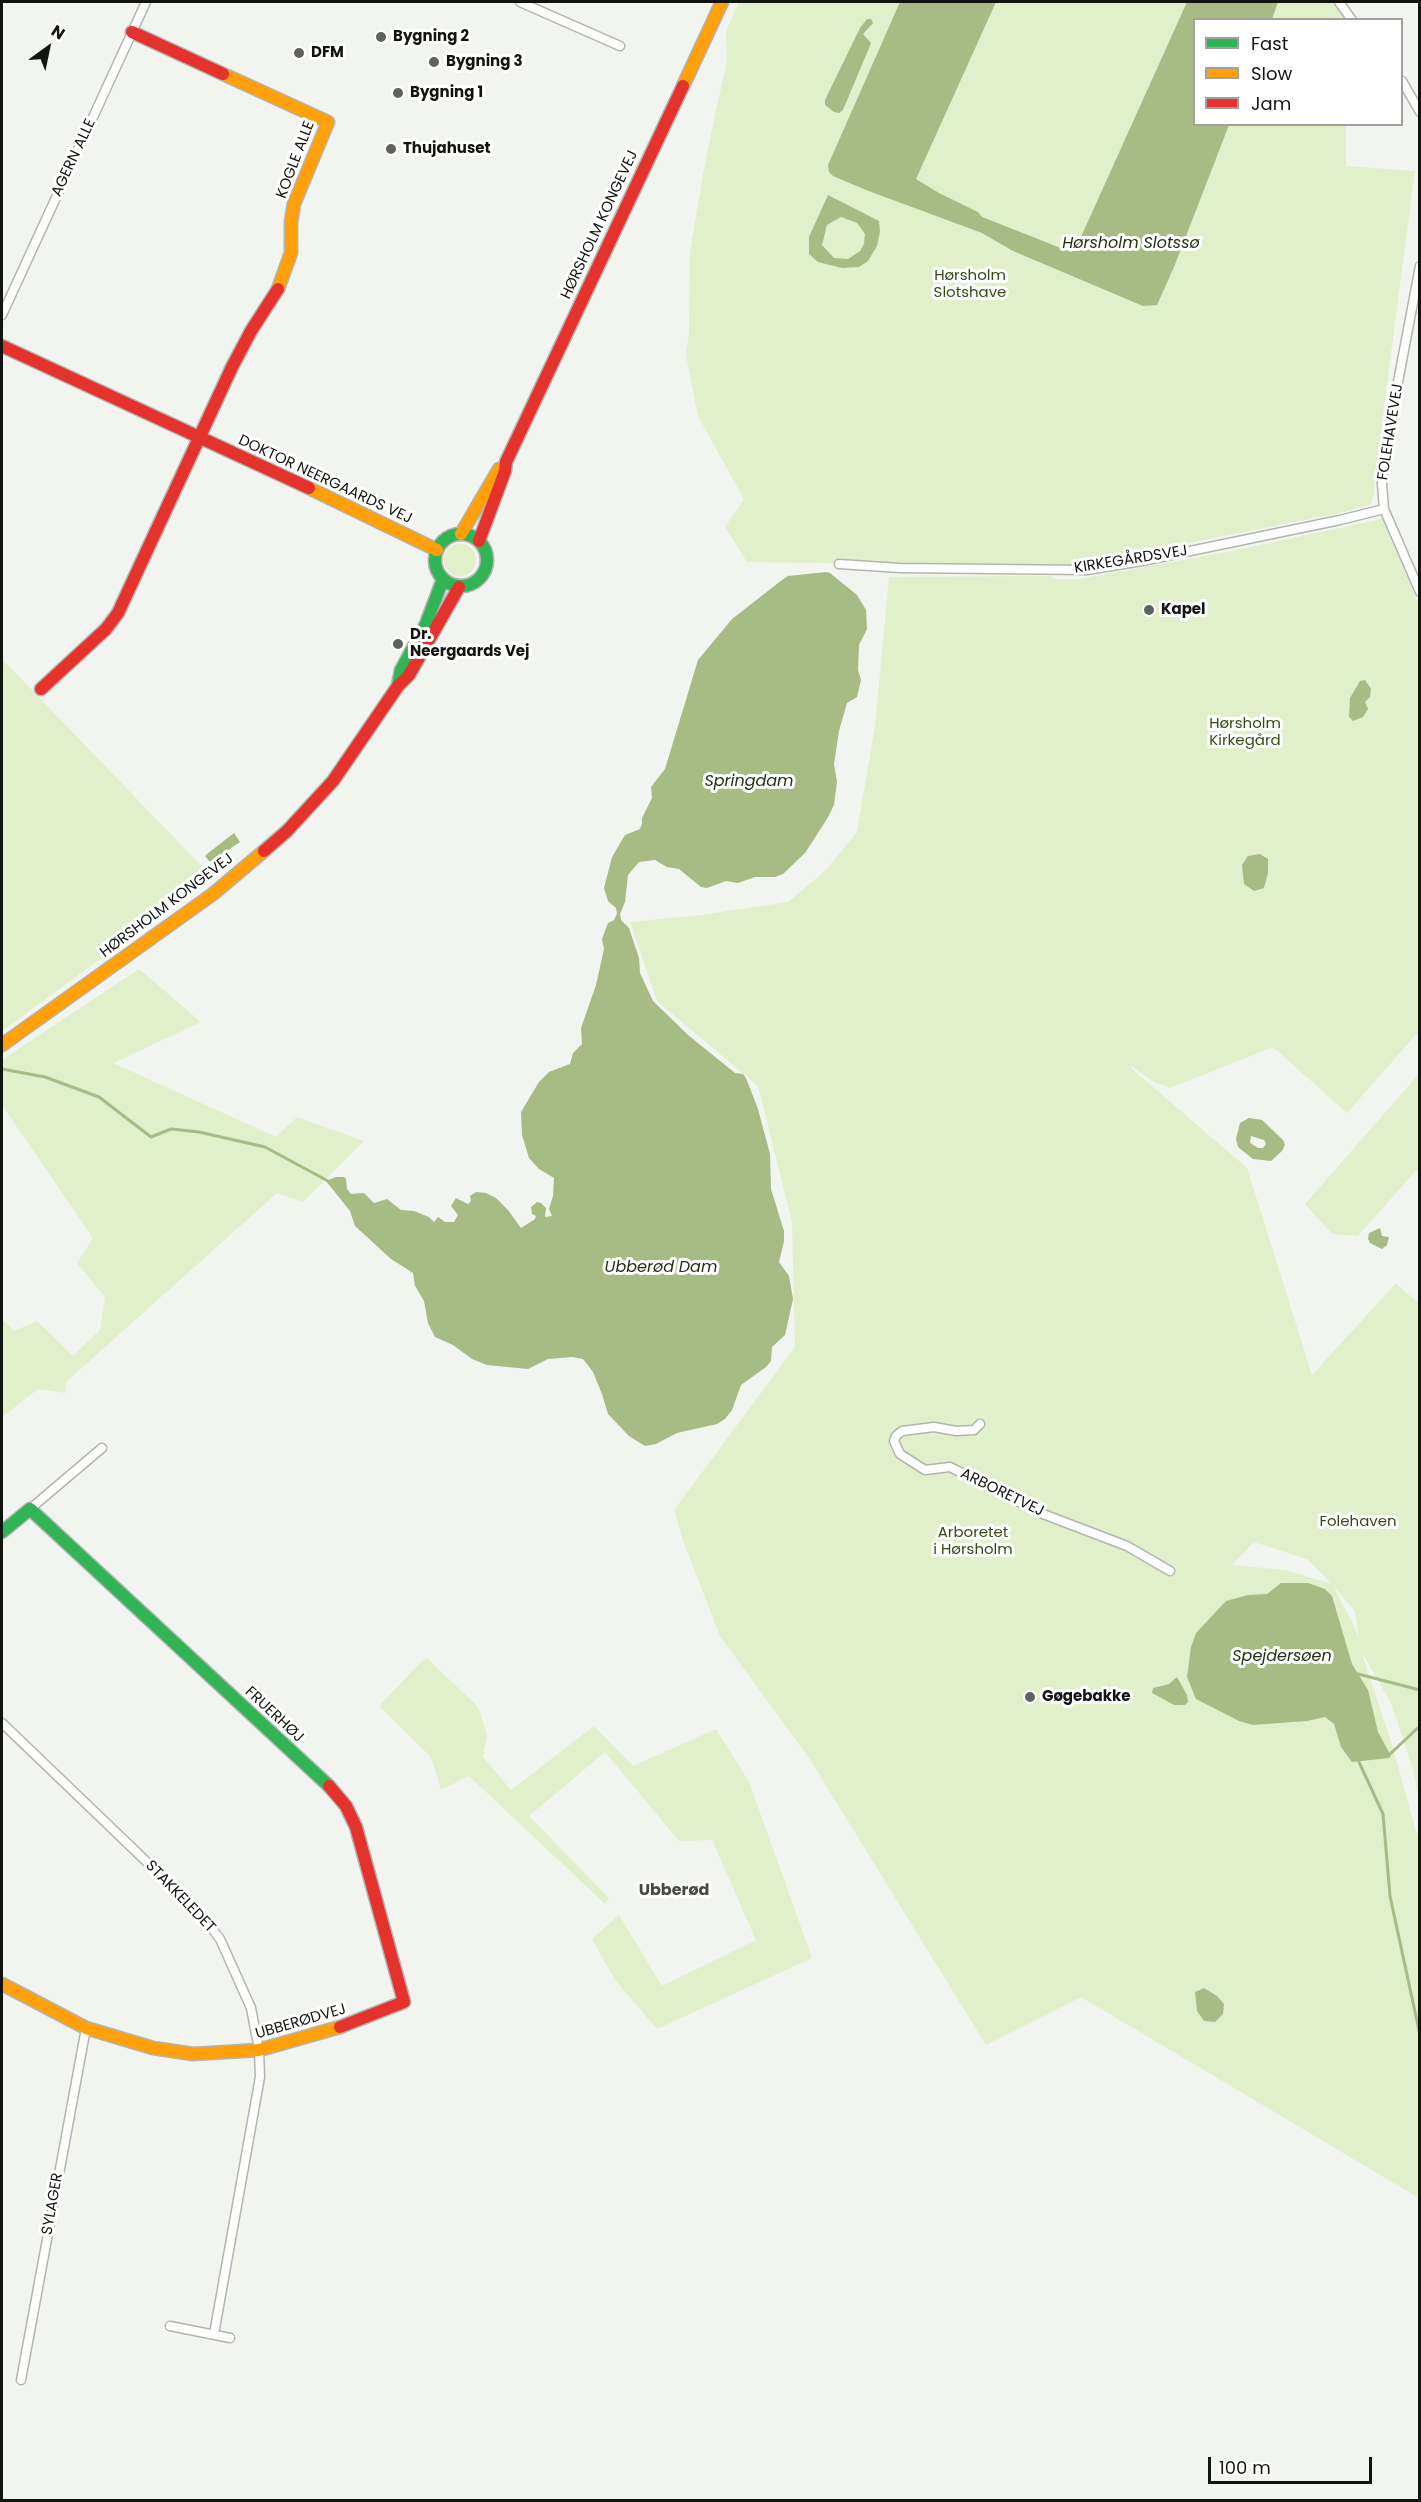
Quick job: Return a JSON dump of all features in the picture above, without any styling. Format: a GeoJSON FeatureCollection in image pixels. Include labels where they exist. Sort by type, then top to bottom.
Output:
{"type":"FeatureCollection","features":[{"type":"Feature","properties":{"kind":"street","name":"AGERN ALLE"},"geometry":{"type":"LineString","coordinates":[[2,315],[146,2]]}},
{"type":"Feature","properties":{"kind":"street"},"geometry":{"type":"LineString","coordinates":[[520,2],[620,46]]}},
{"type":"Feature","properties":{"kind":"street","name":"HØRSHOLM KONGEVEJ"},"geometry":{"type":"LineString","coordinates":[[479,541],[505,471],[506,462],[722,2]]}},
{"type":"Feature","properties":{"kind":"street"},"geometry":{"type":"LineString","coordinates":[[1339,2],[1351,18]]}},
{"type":"Feature","properties":{"kind":"street","name":"KOGLE ALLE"},"geometry":{"type":"LineString","coordinates":[[132,32],[328,123],[294,204],[291,222],[291,253],[285,277],[250,331],[200,438]]}},
{"type":"Feature","properties":{"kind":"street"},"geometry":{"type":"LineString","coordinates":[[1403,84],[1419,112]]}},
{"type":"Feature","properties":{"kind":"street","name":"FOLEHAVEVEJ"},"geometry":{"type":"LineString","coordinates":[[1419,266],[1383,461],[1384,509],[1419,592]]}},
{"type":"Feature","properties":{"kind":"street","name":"DOKTOR NEERGAARDS VEJ"},"geometry":{"type":"LineString","coordinates":[[2,346],[437,550]]}},
{"type":"Feature","properties":{"kind":"street"},"geometry":{"type":"LineString","coordinates":[[41,689],[106,629],[118,613],[200,438]]}},
{"type":"Feature","properties":{"kind":"street","name":"HØRSHOLM KONGEVEJ"},"geometry":{"type":"LineString","coordinates":[[461,534],[499,469],[506,462]]}},
{"type":"Feature","properties":{"kind":"street","name":"KIRKEGÅRDSVEJ"},"geometry":{"type":"LineString","coordinates":[[839,564],[900,568],[1088,570],[1142,561],[1384,509]]}},
{"type":"Feature","properties":{"kind":"street"},"geometry":{"type":"LineString","coordinates":[[461,534],[479,541],[486,552],[488,562],[485,571],[474,583],[459,587],[443,579],[437,571],[435,561],[442,541],[461,534]]}},
{"type":"Feature","properties":{"kind":"street","name":"HØRSHOLM KONGEVEJ"},"geometry":{"type":"LineString","coordinates":[[398,686],[401,670],[426,624],[443,579]]}},
{"type":"Feature","properties":{"kind":"street","name":"HØRSHOLM KONGEVEJ"},"geometry":{"type":"LineString","coordinates":[[2,1046],[213,894],[287,831],[333,781],[398,686],[409,675],[459,587]]}},
{"type":"Feature","properties":{"kind":"street","name":"ARBORETVEJ"},"geometry":{"type":"LineString","coordinates":[[980,1425],[974,1430],[956,1431],[934,1427],[902,1431],[896,1436],[894,1442],[900,1454],[925,1470],[950,1467],[1043,1514],[1127,1546],[1170,1571]]}},
{"type":"Feature","properties":{"kind":"street"},"geometry":{"type":"LineString","coordinates":[[2,1532],[102,1448]]}},
{"type":"Feature","properties":{"kind":"street","name":"FRUERHØJ"},"geometry":{"type":"LineString","coordinates":[[30,1509],[332,1789],[346,1806],[356,1827],[404,2002]]}},
{"type":"Feature","properties":{"kind":"street","name":"STAKKELEDET"},"geometry":{"type":"LineString","coordinates":[[2,1723],[200,1913],[220,1939],[251,2008],[259,2050],[260,2078],[214,2334]]}},
{"type":"Feature","properties":{"kind":"street","name":"UBBERØDVEJ"},"geometry":{"type":"LineString","coordinates":[[2,1984],[86,2028],[166,2051],[204,2054],[259,2050],[350,2024],[404,2002]]}},
{"type":"Feature","properties":{"kind":"street","name":"SYLAGER"},"geometry":{"type":"LineString","coordinates":[[21,2380],[86,2028]]}},
{"type":"Feature","properties":{"kind":"street"},"geometry":{"type":"LineString","coordinates":[[170,2326],[230,2338]]}},
{"type":"Feature","properties":{"kind":"green space","name":"Hørsholm Slotshave"},"geometry":{"type":"Polygon","coordinates":[[[739,2],[1333,2],[1343,18],[1193,18],[1193,126],[1346,126],[1346,166],[1415,171],[1371,504],[1344,512],[1073,566],[747,562],[725,527],[744,499],[698,416],[686,355],[689,332],[690,252],[706,158],[727,60],[726,31],[739,2]]]}},
{"type":"Feature","properties":{"kind":"green space","name":"Arboretet i Hørsholm"},"geometry":{"type":"Polygon","coordinates":[[[1382,519],[1419,605],[1419,1031],[1347,1113],[1273,1047],[1170,1088],[1152,1081],[1132,1066],[1131,1068],[1247,1168],[1312,1375],[1396,1283],[1419,1304],[1419,1799],[1413,1769],[1391,1703],[1361,1651],[1392,1745],[1419,1842],[1419,2198],[1081,1997],[986,2045],[809,1758],[720,1636],[684,1543],[674,1510],[795,1347],[792,1223],[758,1086],[657,1001],[630,922],[694,916],[788,902],[826,870],[857,832],[875,726],[889,577],[1052,576],[1053,579],[1080,579],[1232,551],[1382,519]],[[1254,1542],[1232,1565],[1285,1570],[1332,1584],[1307,1559],[1254,1542]],[[1333,1586],[1355,1628],[1359,1640],[1355,1611],[1333,1586]]]}},
{"type":"Feature","properties":{"kind":"green space"},"geometry":{"type":"Polygon","coordinates":[[[460,544],[471,549],[476,560],[471,571],[460,576],[449,571],[444,560],[449,549],[460,544]]]}},
{"type":"Feature","properties":{"kind":"green space"},"geometry":{"type":"Polygon","coordinates":[[[2,659],[212,877],[2,1031],[2,659]]]}},
{"type":"Feature","properties":{"kind":"green space"},"geometry":{"type":"Polygon","coordinates":[[[139,969],[201,1022],[113,1063],[276,1137],[297,1117],[364,1141],[303,1202],[277,1193],[66,1382],[65,1393],[38,1389],[2,1417],[2,1319],[14,1331],[37,1321],[73,1356],[100,1330],[105,1297],[77,1263],[93,1238],[2,1105],[2,1060],[139,969]]]}},
{"type":"Feature","properties":{"kind":"green space"},"geometry":{"type":"Polygon","coordinates":[[[1419,1074],[1419,1167],[1358,1236],[1332,1234],[1305,1204],[1419,1074]]]}},
{"type":"Feature","properties":{"kind":"green space"},"geometry":{"type":"Polygon","coordinates":[[[426,1657],[478,1707],[487,1735],[483,1757],[511,1790],[594,1726],[633,1766],[716,1729],[749,1782],[812,1958],[657,2029],[615,1980],[592,1939],[619,1915],[662,1986],[756,1940],[712,1840],[679,1841],[605,1752],[529,1816],[609,1898],[605,1904],[469,1776],[441,1790],[431,1757],[379,1706],[426,1657]]]}},
{"type":"Feature","properties":{"kind":"water","name":"Hørsholm Slotssø"},"geometry":{"type":"Polygon","coordinates":[[[900,2],[996,2],[916,179],[978,212],[982,217],[1071,252],[1076,248],[1187,2],[1278,2],[1272,18],[1193,18],[1193,126],[1229,126],[1157,305],[1143,306],[1013,251],[982,233],[833,176],[829,172],[828,165],[900,2]]]}},
{"type":"Feature","properties":{"kind":"water"},"geometry":{"type":"Polygon","coordinates":[[[867,19],[871,19],[873,23],[863,34],[871,43],[843,110],[839,113],[834,112],[825,105],[825,100],[860,28],[867,19]]]}},
{"type":"Feature","properties":{"kind":"water"},"geometry":{"type":"Polygon","coordinates":[[[828,195],[879,221],[877,246],[868,261],[859,267],[842,268],[818,262],[809,254],[809,237],[828,195]],[[841,217],[827,225],[822,245],[834,258],[848,259],[860,251],[864,244],[865,234],[857,223],[841,217]]]}},
{"type":"Feature","properties":{"kind":"water","name":"Ubberød Dam"},"geometry":{"type":"Polygon","coordinates":[[[826,572],[857,595],[866,610],[867,629],[859,645],[858,670],[861,680],[857,697],[847,703],[839,731],[834,764],[837,782],[834,805],[805,853],[783,874],[775,877],[755,877],[738,883],[726,881],[707,888],[701,887],[679,869],[667,867],[655,860],[639,862],[628,875],[625,902],[620,914],[621,920],[629,928],[639,958],[640,973],[653,1001],[688,1035],[735,1073],[743,1074],[746,1078],[758,1109],[770,1154],[771,1189],[784,1231],[779,1262],[789,1276],[793,1299],[785,1335],[772,1347],[771,1361],[741,1385],[732,1410],[725,1419],[717,1424],[677,1433],[656,1444],[645,1446],[629,1436],[608,1414],[593,1372],[583,1359],[572,1357],[548,1359],[528,1369],[487,1365],[472,1359],[453,1345],[435,1337],[428,1323],[424,1301],[415,1286],[413,1273],[391,1259],[355,1226],[350,1211],[326,1181],[344,1177],[351,1194],[364,1193],[374,1203],[387,1199],[401,1210],[414,1211],[429,1217],[434,1222],[438,1217],[445,1222],[454,1222],[458,1215],[451,1206],[456,1198],[468,1204],[471,1201],[470,1196],[476,1192],[486,1193],[496,1198],[521,1228],[535,1219],[536,1216],[532,1214],[531,1207],[537,1202],[546,1208],[545,1217],[552,1216],[549,1209],[553,1196],[554,1178],[539,1169],[529,1158],[522,1135],[521,1112],[539,1082],[549,1072],[570,1064],[573,1053],[582,1044],[581,1028],[596,985],[604,949],[602,939],[608,923],[614,920],[617,914],[616,908],[608,901],[604,888],[612,857],[625,835],[640,829],[642,818],[652,798],[651,787],[665,769],[698,660],[732,619],[782,580],[788,576],[826,572]]]}},
{"type":"Feature","properties":{"kind":"water"},"geometry":{"type":"Polygon","coordinates":[[[1365,680],[1371,689],[1370,697],[1365,702],[1368,709],[1363,717],[1353,721],[1349,717],[1350,698],[1360,681],[1365,680]]]}},
{"type":"Feature","properties":{"kind":"water"},"geometry":{"type":"Polygon","coordinates":[[[234,833],[240,842],[209,861],[205,856],[234,833]]]}},
{"type":"Feature","properties":{"kind":"water"},"geometry":{"type":"Polygon","coordinates":[[[1260,854],[1268,859],[1268,873],[1264,888],[1254,891],[1244,884],[1242,865],[1248,856],[1260,854]]]}},
{"type":"Feature","properties":{"kind":"water"},"geometry":{"type":"Polygon","coordinates":[[[1249,1118],[1262,1120],[1283,1140],[1285,1145],[1282,1151],[1271,1161],[1253,1159],[1238,1147],[1236,1139],[1240,1123],[1249,1118]],[[1251,1136],[1250,1143],[1263,1148],[1266,1144],[1264,1140],[1251,1136]]]}},
{"type":"Feature","properties":{"kind":"water"},"geometry":{"type":"Polygon","coordinates":[[[1380,1228],[1382,1236],[1389,1237],[1387,1245],[1382,1249],[1370,1243],[1368,1239],[1369,1233],[1380,1228]]]}},
{"type":"Feature","properties":{"kind":"water","name":"Spejdersøen"},"geometry":{"type":"Polygon","coordinates":[[[1281,1583],[1308,1583],[1325,1589],[1332,1596],[1352,1664],[1368,1690],[1378,1732],[1391,1756],[1389,1758],[1352,1762],[1341,1747],[1334,1724],[1325,1717],[1307,1721],[1253,1725],[1239,1721],[1196,1699],[1187,1677],[1191,1647],[1196,1633],[1226,1601],[1248,1595],[1267,1594],[1281,1583]]]}},
{"type":"Feature","properties":{"kind":"water"},"geometry":{"type":"Polygon","coordinates":[[[1177,1677],[1187,1695],[1188,1702],[1185,1705],[1174,1705],[1152,1693],[1153,1688],[1169,1684],[1177,1677]]]}},
{"type":"Feature","properties":{"kind":"water"},"geometry":{"type":"Polygon","coordinates":[[[1204,1988],[1217,1996],[1224,2004],[1223,2014],[1215,2022],[1204,2021],[1197,2011],[1195,1992],[1204,1988]]]}},
{"type":"Feature","properties":{"kind":"waterway"},"geometry":{"type":"LineString","coordinates":[[2,1069],[45,1077],[99,1097],[151,1137],[171,1129],[199,1132],[265,1147],[328,1181]]}},
{"type":"Feature","properties":{"kind":"waterway"},"geometry":{"type":"LineString","coordinates":[[1358,1674],[1420,1690]]}},
{"type":"Feature","properties":{"kind":"waterway"},"geometry":{"type":"LineString","coordinates":[[1390,1754],[1420,1726]]}},
{"type":"Feature","properties":{"kind":"waterway"},"geometry":{"type":"LineString","coordinates":[[1359,1762],[1383,1814],[1390,1896],[1420,2035]]}},
{"type":"Feature","properties":{"kind":"traffic: fast"},"geometry":{"type":"LineString","coordinates":[[456,534],[466,534],[480,541],[487,560],[480,579],[466,586],[456,586],[446,582],[439,575],[435,565],[435,555],[439,545],[446,538],[456,534]]}},
{"type":"Feature","properties":{"kind":"traffic: fast"},"geometry":{"type":"LineString","coordinates":[[398,685],[401,670],[426,624],[443,579]]}},
{"type":"Feature","properties":{"kind":"traffic: fast"},"geometry":{"type":"LineString","coordinates":[[2,1532],[30,1509],[329,1786]]}},
{"type":"Feature","properties":{"kind":"traffic: slow"},"geometry":{"type":"LineString","coordinates":[[683,86],[722,2]]}},
{"type":"Feature","properties":{"kind":"traffic: slow"},"geometry":{"type":"LineString","coordinates":[[223,74],[328,122],[294,204],[291,222],[291,253],[278,289]]}},
{"type":"Feature","properties":{"kind":"traffic: slow"},"geometry":{"type":"LineString","coordinates":[[461,534],[499,469]]}},
{"type":"Feature","properties":{"kind":"traffic: slow"},"geometry":{"type":"LineString","coordinates":[[309,488],[437,550]]}},
{"type":"Feature","properties":{"kind":"traffic: slow"},"geometry":{"type":"LineString","coordinates":[[2,1045],[213,894],[264,851]]}},
{"type":"Feature","properties":{"kind":"traffic: slow"},"geometry":{"type":"LineString","coordinates":[[2,1984],[86,2028],[153,2048],[193,2054],[259,2050],[340,2027]]}},
{"type":"Feature","properties":{"kind":"traffic: jam"},"geometry":{"type":"LineString","coordinates":[[132,32],[223,74]]}},
{"type":"Feature","properties":{"kind":"traffic: jam"},"geometry":{"type":"LineString","coordinates":[[479,541],[505,471],[506,462],[683,86]]}},
{"type":"Feature","properties":{"kind":"traffic: jam"},"geometry":{"type":"LineString","coordinates":[[41,689],[106,629],[118,613],[232,367],[251,331],[278,289]]}},
{"type":"Feature","properties":{"kind":"traffic: jam"},"geometry":{"type":"LineString","coordinates":[[2,346],[309,488]]}},
{"type":"Feature","properties":{"kind":"traffic: jam"},"geometry":{"type":"LineString","coordinates":[[264,851],[287,831],[333,781],[398,686],[409,675],[459,587]]}},
{"type":"Feature","properties":{"kind":"traffic: jam"},"geometry":{"type":"LineString","coordinates":[[329,1786],[346,1806],[356,1827],[404,2002],[340,2027]]}},
{"type":"Feature","properties":{"kind":"place","name":"Bygning 2"},"geometry":{"type":"Point","coordinates":[381,37]}},
{"type":"Feature","properties":{"kind":"place","name":"DFM"},"geometry":{"type":"Point","coordinates":[299,53]}},
{"type":"Feature","properties":{"kind":"place","name":"Bygning 3"},"geometry":{"type":"Point","coordinates":[434,62]}},
{"type":"Feature","properties":{"kind":"place","name":"Bygning 1"},"geometry":{"type":"Point","coordinates":[398,93]}},
{"type":"Feature","properties":{"kind":"place","name":"Thujahuset"},"geometry":{"type":"Point","coordinates":[391,149]}},
{"type":"Feature","properties":{"kind":"place","name":"Kapel"},"geometry":{"type":"Point","coordinates":[1149,610]}},
{"type":"Feature","properties":{"kind":"place","name":"Dr. Neergaards Vej"},"geometry":{"type":"Point","coordinates":[398,644]}},
{"type":"Feature","properties":{"kind":"place","name":"Gøgebakke"},"geometry":{"type":"Point","coordinates":[1030,1697]}},
{"type":"Feature","properties":{"kind":"district","name":"Ubberød"},"geometry":{"type":"Point","coordinates":[674,1891]}},
{"type":"Feature","properties":{"kind":"park label","name":"Hørsholm Kirkegård"},"geometry":{"type":"Point","coordinates":[1245,732]}},
{"type":"Feature","properties":{"kind":"park label","name":"Folehaven"},"geometry":{"type":"Point","coordinates":[1358,1522]}},
{"type":"Feature","properties":{"kind":"water label","name":"Springdam"},"geometry":{"type":"Point","coordinates":[749,782]}}]}
